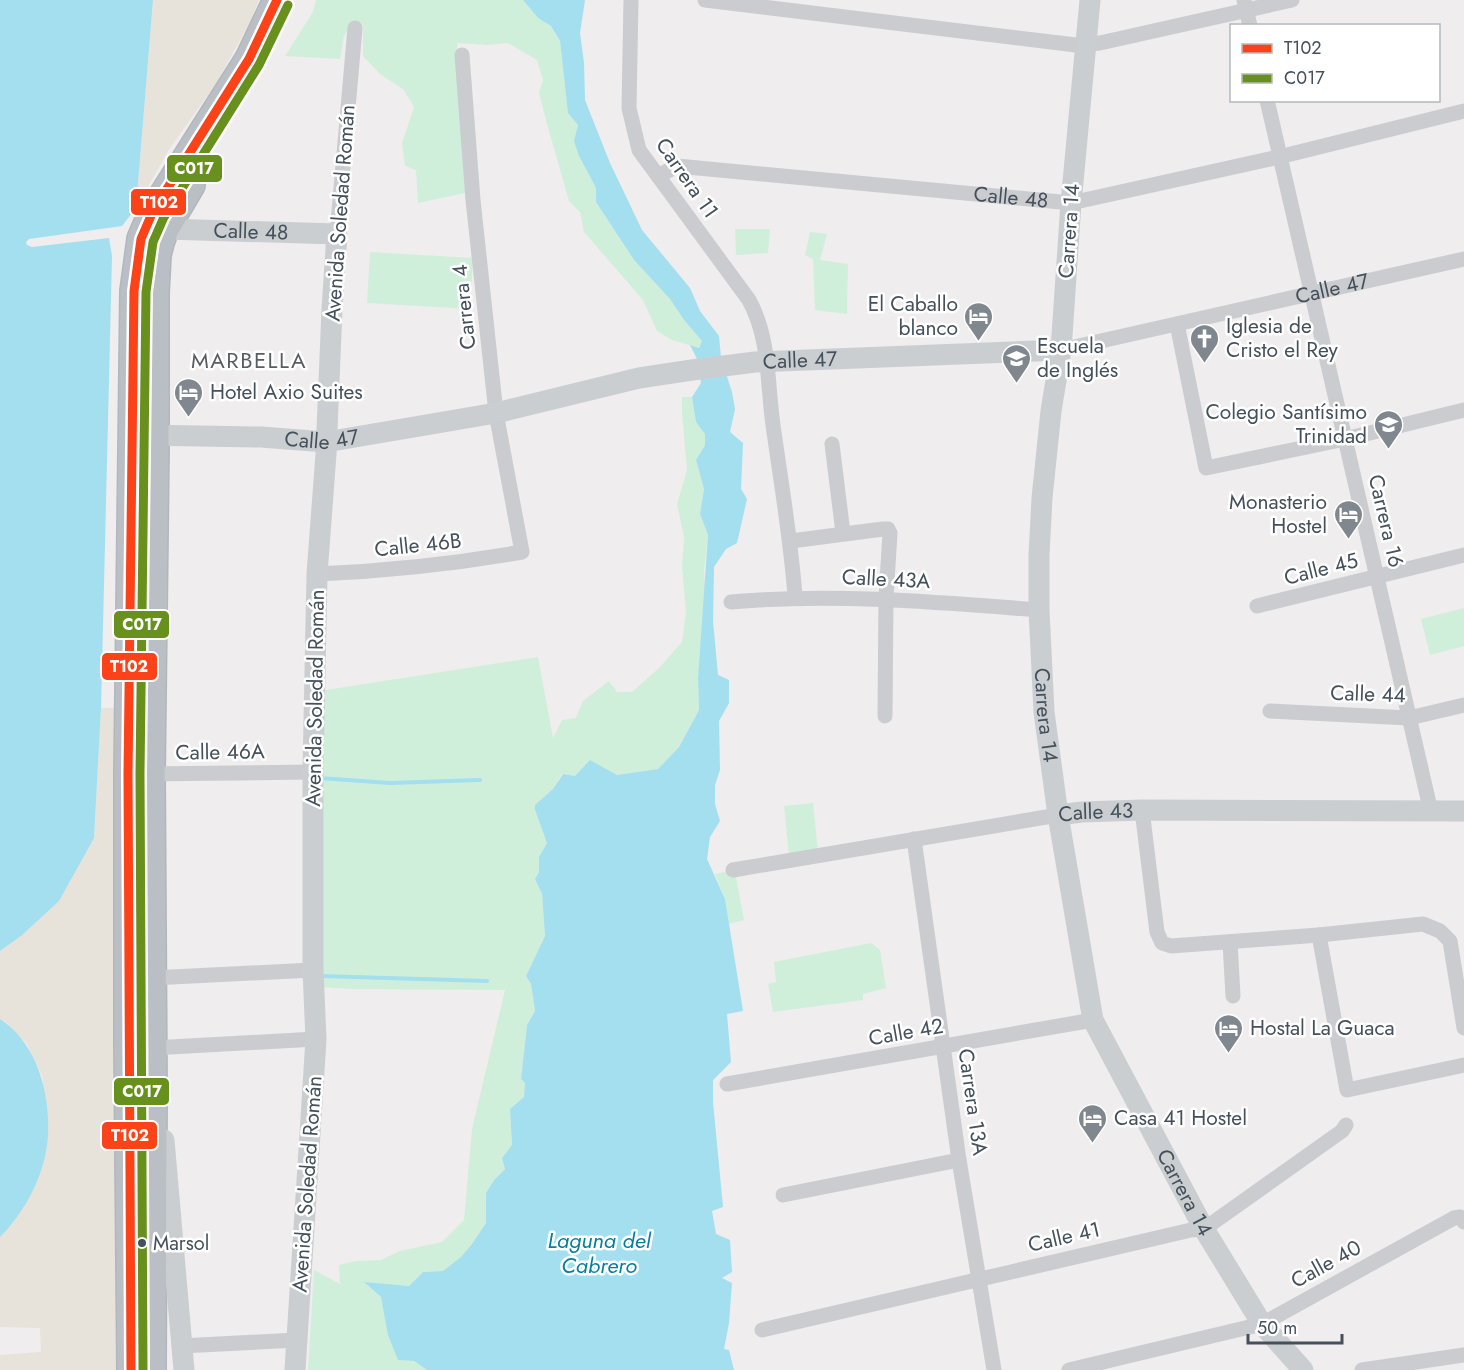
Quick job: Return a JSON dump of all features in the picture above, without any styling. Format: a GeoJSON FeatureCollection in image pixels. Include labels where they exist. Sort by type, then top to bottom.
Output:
{"type":"FeatureCollection","features":[{"type":"Feature","properties":{"kind":"highway"},"geometry":{"type":"LineString","coordinates":[[144,435],[134,291],[144,228],[249,59],[278,0]]}},
{"type":"Feature","properties":{"kind":"highway"},"geometry":{"type":"LineString","coordinates":[[161,1362],[128,1043],[139,774],[144,435],[157,255],[165,229],[265,67],[298,0]]}},
{"type":"Feature","properties":{"kind":"highway"},"geometry":{"type":"LineString","coordinates":[[139,774],[152,978],[161,1362]]}},
{"type":"Feature","properties":{"kind":"street","name":"Carrera 11"},"geometry":{"type":"LineString","coordinates":[[631,0],[629,108],[639,150],[749,300],[759,318],[761,362],[791,541],[795,597]]}},
{"type":"Feature","properties":{"kind":"street"},"geometry":{"type":"LineString","coordinates":[[705,0],[1086,45],[1247,12],[1292,0]]}},
{"type":"Feature","properties":{"kind":"street","name":"Carrera 14"},"geometry":{"type":"LineString","coordinates":[[1090,0],[1071,203],[1061,350],[1051,411],[1042,498],[1039,610],[1044,712],[1058,815],[1093,1020],[1204,1229],[1262,1324],[1303,1370]]}},
{"type":"Feature","properties":{"kind":"street","name":"Avenida Soledad Román"},"geometry":{"type":"LineString","coordinates":[[294,1370],[316,1038],[313,970],[313,772],[317,574],[337,234],[355,28]]}},
{"type":"Feature","properties":{"kind":"street","name":"Carrera 4"},"geometry":{"type":"LineString","coordinates":[[462,55],[473,200],[496,413],[522,552]]}},
{"type":"Feature","properties":{"kind":"street","name":"Carrera 16"},"geometry":{"type":"LineString","coordinates":[[1267,102],[1431,812]]}},
{"type":"Feature","properties":{"kind":"street","name":"Calle 48"},"geometry":{"type":"LineString","coordinates":[[658,176],[677,165],[1071,203],[1279,157],[1464,111]]}},
{"type":"Feature","properties":{"kind":"street","name":"Calle 48"},"geometry":{"type":"LineString","coordinates":[[165,229],[337,234]]}},
{"type":"Feature","properties":{"kind":"street","name":"Calle 47"},"geometry":{"type":"LineString","coordinates":[[144,435],[261,437],[326,442],[496,413],[639,378],[692,370],[761,362],[1061,350],[1464,259]]}},
{"type":"Feature","properties":{"kind":"street"},"geometry":{"type":"LineString","coordinates":[[1177,324],[1206,468],[1345,439],[1464,410]]}},
{"type":"Feature","properties":{"kind":"street"},"geometry":{"type":"LineString","coordinates":[[832,444],[843,533]]}},
{"type":"Feature","properties":{"kind":"street"},"geometry":{"type":"LineString","coordinates":[[791,541],[888,529],[890,533],[886,598],[885,716]]}},
{"type":"Feature","properties":{"kind":"street","name":"Calle 46B"},"geometry":{"type":"LineString","coordinates":[[317,574],[393,570],[471,561],[522,552]]}},
{"type":"Feature","properties":{"kind":"street","name":"Calle 45"},"geometry":{"type":"LineString","coordinates":[[1257,606],[1464,555]]}},
{"type":"Feature","properties":{"kind":"street","name":"Calle 43A"},"geometry":{"type":"LineString","coordinates":[[731,602],[795,597],[886,598],[1039,610]]}},
{"type":"Feature","properties":{"kind":"street","name":"Calle 44"},"geometry":{"type":"LineString","coordinates":[[1270,711],[1409,718],[1464,705]]}},
{"type":"Feature","properties":{"kind":"street","name":"Calle 46A"},"geometry":{"type":"LineString","coordinates":[[139,774],[313,772]]}},
{"type":"Feature","properties":{"kind":"street"},"geometry":{"type":"LineString","coordinates":[[1142,810],[1157,932],[1162,943],[1171,946],[1230,942],[1423,924],[1440,931],[1450,941],[1464,1028]]}},
{"type":"Feature","properties":{"kind":"street","name":"Calle 43"},"geometry":{"type":"LineString","coordinates":[[733,870],[1082,812],[1142,810],[1464,811]]}},
{"type":"Feature","properties":{"kind":"street","name":"Carrera 13A"},"geometry":{"type":"LineString","coordinates":[[914,839],[959,1160],[994,1370]]}},
{"type":"Feature","properties":{"kind":"street"},"geometry":{"type":"LineString","coordinates":[[1319,935],[1347,1090],[1464,1065]]}},
{"type":"Feature","properties":{"kind":"street"},"geometry":{"type":"LineString","coordinates":[[1230,942],[1233,996]]}},
{"type":"Feature","properties":{"kind":"street"},"geometry":{"type":"LineString","coordinates":[[152,978],[313,970]]}},
{"type":"Feature","properties":{"kind":"street","name":"Calle 42"},"geometry":{"type":"LineString","coordinates":[[727,1084],[1093,1020]]}},
{"type":"Feature","properties":{"kind":"street"},"geometry":{"type":"LineString","coordinates":[[152,1048],[316,1038]]}},
{"type":"Feature","properties":{"kind":"street","name":"Calle 41"},"geometry":{"type":"LineString","coordinates":[[762,1330],[979,1278],[1204,1229],[1342,1131],[1346,1125]]}},
{"type":"Feature","properties":{"kind":"street"},"geometry":{"type":"LineString","coordinates":[[783,1196],[959,1160]]}},
{"type":"Feature","properties":{"kind":"street","name":"Calle 40"},"geometry":{"type":"LineString","coordinates":[[1069,1370],[1262,1324],[1454,1218],[1462,1220]]}},
{"type":"Feature","properties":{"kind":"street"},"geometry":{"type":"LineString","coordinates":[[161,1362],[297,1340]]}},
{"type":"Feature","properties":{"kind":"street"},"geometry":{"type":"LineString","coordinates":[[1362,1370],[1464,1355]]}},
{"type":"Feature","properties":{"kind":"green space"},"geometry":{"type":"Polygon","coordinates":[[[316,0],[523,0],[538,18],[551,26],[560,41],[568,112],[578,125],[579,156],[596,188],[596,202],[634,260],[670,299],[702,341],[699,348],[672,340],[657,331],[643,300],[584,232],[580,212],[569,201],[549,131],[539,93],[543,80],[537,60],[508,43],[487,45],[457,43],[465,193],[418,203],[416,170],[405,166],[402,143],[414,107],[404,90],[380,74],[363,56],[363,25],[354,21],[344,36],[340,59],[285,56],[313,12],[316,0]]]}},
{"type":"Feature","properties":{"kind":"green space"},"geometry":{"type":"Polygon","coordinates":[[[735,229],[770,229],[768,253],[736,255],[735,229]]]}},
{"type":"Feature","properties":{"kind":"green space"},"geometry":{"type":"Polygon","coordinates":[[[810,232],[827,234],[820,260],[848,264],[847,314],[815,310],[813,259],[805,255],[810,232]]]}},
{"type":"Feature","properties":{"kind":"green space"},"geometry":{"type":"Polygon","coordinates":[[[370,252],[473,258],[470,309],[367,303],[370,252]]]}},
{"type":"Feature","properties":{"kind":"green space"},"geometry":{"type":"Polygon","coordinates":[[[682,397],[692,397],[696,422],[705,433],[705,445],[696,460],[704,489],[700,514],[708,535],[698,678],[699,710],[679,747],[658,769],[617,775],[590,761],[575,776],[562,774],[553,789],[535,805],[547,843],[539,857],[539,872],[535,879],[542,894],[545,936],[526,976],[531,984],[535,1011],[527,1025],[521,1079],[525,1083],[524,1097],[510,1109],[512,1145],[502,1158],[505,1169],[486,1193],[486,1223],[461,1257],[443,1271],[423,1272],[409,1286],[365,1283],[381,1297],[398,1360],[414,1361],[427,1370],[308,1370],[314,1270],[340,1284],[339,1265],[356,1261],[381,1260],[400,1251],[442,1242],[464,1220],[472,1129],[505,990],[320,987],[320,691],[538,657],[553,738],[562,720],[576,718],[583,701],[609,681],[617,692],[632,692],[659,668],[682,642],[686,612],[682,566],[684,537],[677,504],[687,470],[682,397]]]}},
{"type":"Feature","properties":{"kind":"green space"},"geometry":{"type":"Polygon","coordinates":[[[1464,608],[1464,646],[1430,655],[1421,619],[1464,608]]]}},
{"type":"Feature","properties":{"kind":"green space"},"geometry":{"type":"Polygon","coordinates":[[[813,803],[818,853],[789,856],[784,806],[813,803]]]}},
{"type":"Feature","properties":{"kind":"green space"},"geometry":{"type":"Polygon","coordinates":[[[730,871],[736,877],[744,920],[728,924],[725,899],[715,874],[730,871]]]}},
{"type":"Feature","properties":{"kind":"green space"},"geometry":{"type":"Polygon","coordinates":[[[871,943],[880,950],[886,988],[863,994],[863,1000],[773,1012],[768,984],[776,982],[774,962],[871,943]]]}},
{"type":"Feature","properties":{"kind":"sand"},"geometry":{"type":"Polygon","coordinates":[[[153,0],[259,0],[252,18],[217,82],[168,151],[136,208],[153,0]]]}},
{"type":"Feature","properties":{"kind":"sand"},"geometry":{"type":"Polygon","coordinates":[[[101,708],[116,708],[117,1370],[0,1370],[0,1355],[41,1352],[40,1328],[0,1327],[0,1237],[22,1210],[36,1184],[47,1133],[42,1076],[27,1044],[0,1019],[0,951],[21,936],[94,838],[101,708]]]}},
{"type":"Feature","properties":{"kind":"water"},"geometry":{"type":"Polygon","coordinates":[[[0,0],[153,0],[136,208],[122,226],[29,239],[26,242],[32,247],[109,238],[112,256],[101,708],[94,838],[59,901],[21,936],[0,951],[0,0]]]}},
{"type":"Feature","properties":{"kind":"water","name":"Laguna del Cabrero"},"geometry":{"type":"Polygon","coordinates":[[[523,0],[585,0],[580,33],[585,100],[610,163],[642,230],[690,288],[700,311],[719,336],[721,358],[735,409],[730,432],[743,443],[741,489],[747,499],[737,543],[726,549],[714,567],[713,621],[718,675],[729,680],[729,703],[719,721],[720,770],[715,785],[715,804],[720,821],[710,837],[707,859],[725,899],[743,1011],[727,1014],[731,1062],[713,1080],[723,1207],[712,1211],[716,1234],[730,1240],[732,1272],[722,1278],[732,1283],[729,1323],[724,1349],[729,1350],[734,1370],[427,1370],[414,1361],[398,1360],[388,1335],[381,1297],[364,1282],[409,1286],[423,1272],[443,1271],[461,1257],[486,1223],[486,1193],[505,1169],[502,1158],[512,1145],[510,1109],[524,1097],[525,1083],[521,1079],[527,1025],[535,1011],[531,984],[526,976],[545,936],[542,894],[535,879],[539,872],[539,857],[547,843],[535,805],[553,789],[563,774],[575,776],[590,760],[617,775],[658,769],[679,747],[699,710],[698,678],[708,535],[700,514],[704,489],[696,460],[705,445],[705,434],[696,422],[692,397],[701,383],[698,361],[690,345],[699,348],[702,341],[670,299],[634,260],[596,202],[596,188],[579,156],[574,141],[578,125],[568,113],[560,41],[551,26],[538,18],[523,0]]]}},
{"type":"Feature","properties":{"kind":"water"},"geometry":{"type":"Polygon","coordinates":[[[0,1019],[15,1031],[27,1046],[36,1063],[43,1082],[48,1123],[44,1161],[37,1182],[21,1211],[0,1237],[0,1019]]]}},
{"type":"Feature","properties":{"kind":"waterway"},"geometry":{"type":"LineString","coordinates":[[319,778],[390,783],[480,780]]}},
{"type":"Feature","properties":{"kind":"waterway"},"geometry":{"type":"LineString","coordinates":[[321,976],[487,981]]}},
{"type":"Feature","properties":{"kind":"transit line","name":"T102"},"geometry":{"type":"LineString","coordinates":[[131,1370],[128,774],[134,291],[141,239],[153,211],[249,59],[277,0]]}},
{"type":"Feature","properties":{"kind":"transit line","name":"C017"},"geometry":{"type":"LineString","coordinates":[[143,1370],[140,774],[146,292],[153,242],[164,217],[259,65],[288,5]]}},
{"type":"Feature","properties":{"kind":"place","name":"El Caballo blanco"},"geometry":{"type":"Point","coordinates":[979,342]}},
{"type":"Feature","properties":{"kind":"place","name":"Iglesia de Cristo el Rey"},"geometry":{"type":"Point","coordinates":[1205,364]}},
{"type":"Feature","properties":{"kind":"place","name":"Escuela de Inglés"},"geometry":{"type":"Point","coordinates":[1016,384]}},
{"type":"Feature","properties":{"kind":"place","name":"Hotel Axio Suites"},"geometry":{"type":"Point","coordinates":[189,418]}},
{"type":"Feature","properties":{"kind":"place","name":"Colegio Santísimo Trinidad"},"geometry":{"type":"Point","coordinates":[1388,450]}},
{"type":"Feature","properties":{"kind":"place","name":"Monasterio Hostel"},"geometry":{"type":"Point","coordinates":[1348,540]}},
{"type":"Feature","properties":{"kind":"place","name":"Hostal La Guaca"},"geometry":{"type":"Point","coordinates":[1229,1054]}},
{"type":"Feature","properties":{"kind":"place","name":"Casa 41 Hostel"},"geometry":{"type":"Point","coordinates":[1093,1144]}},
{"type":"Feature","properties":{"kind":"place","name":"Marsol"},"geometry":{"type":"Point","coordinates":[142,1243]}},
{"type":"Feature","properties":{"kind":"district","name":"MARBELLA"},"geometry":{"type":"Point","coordinates":[249,360]}}]}
